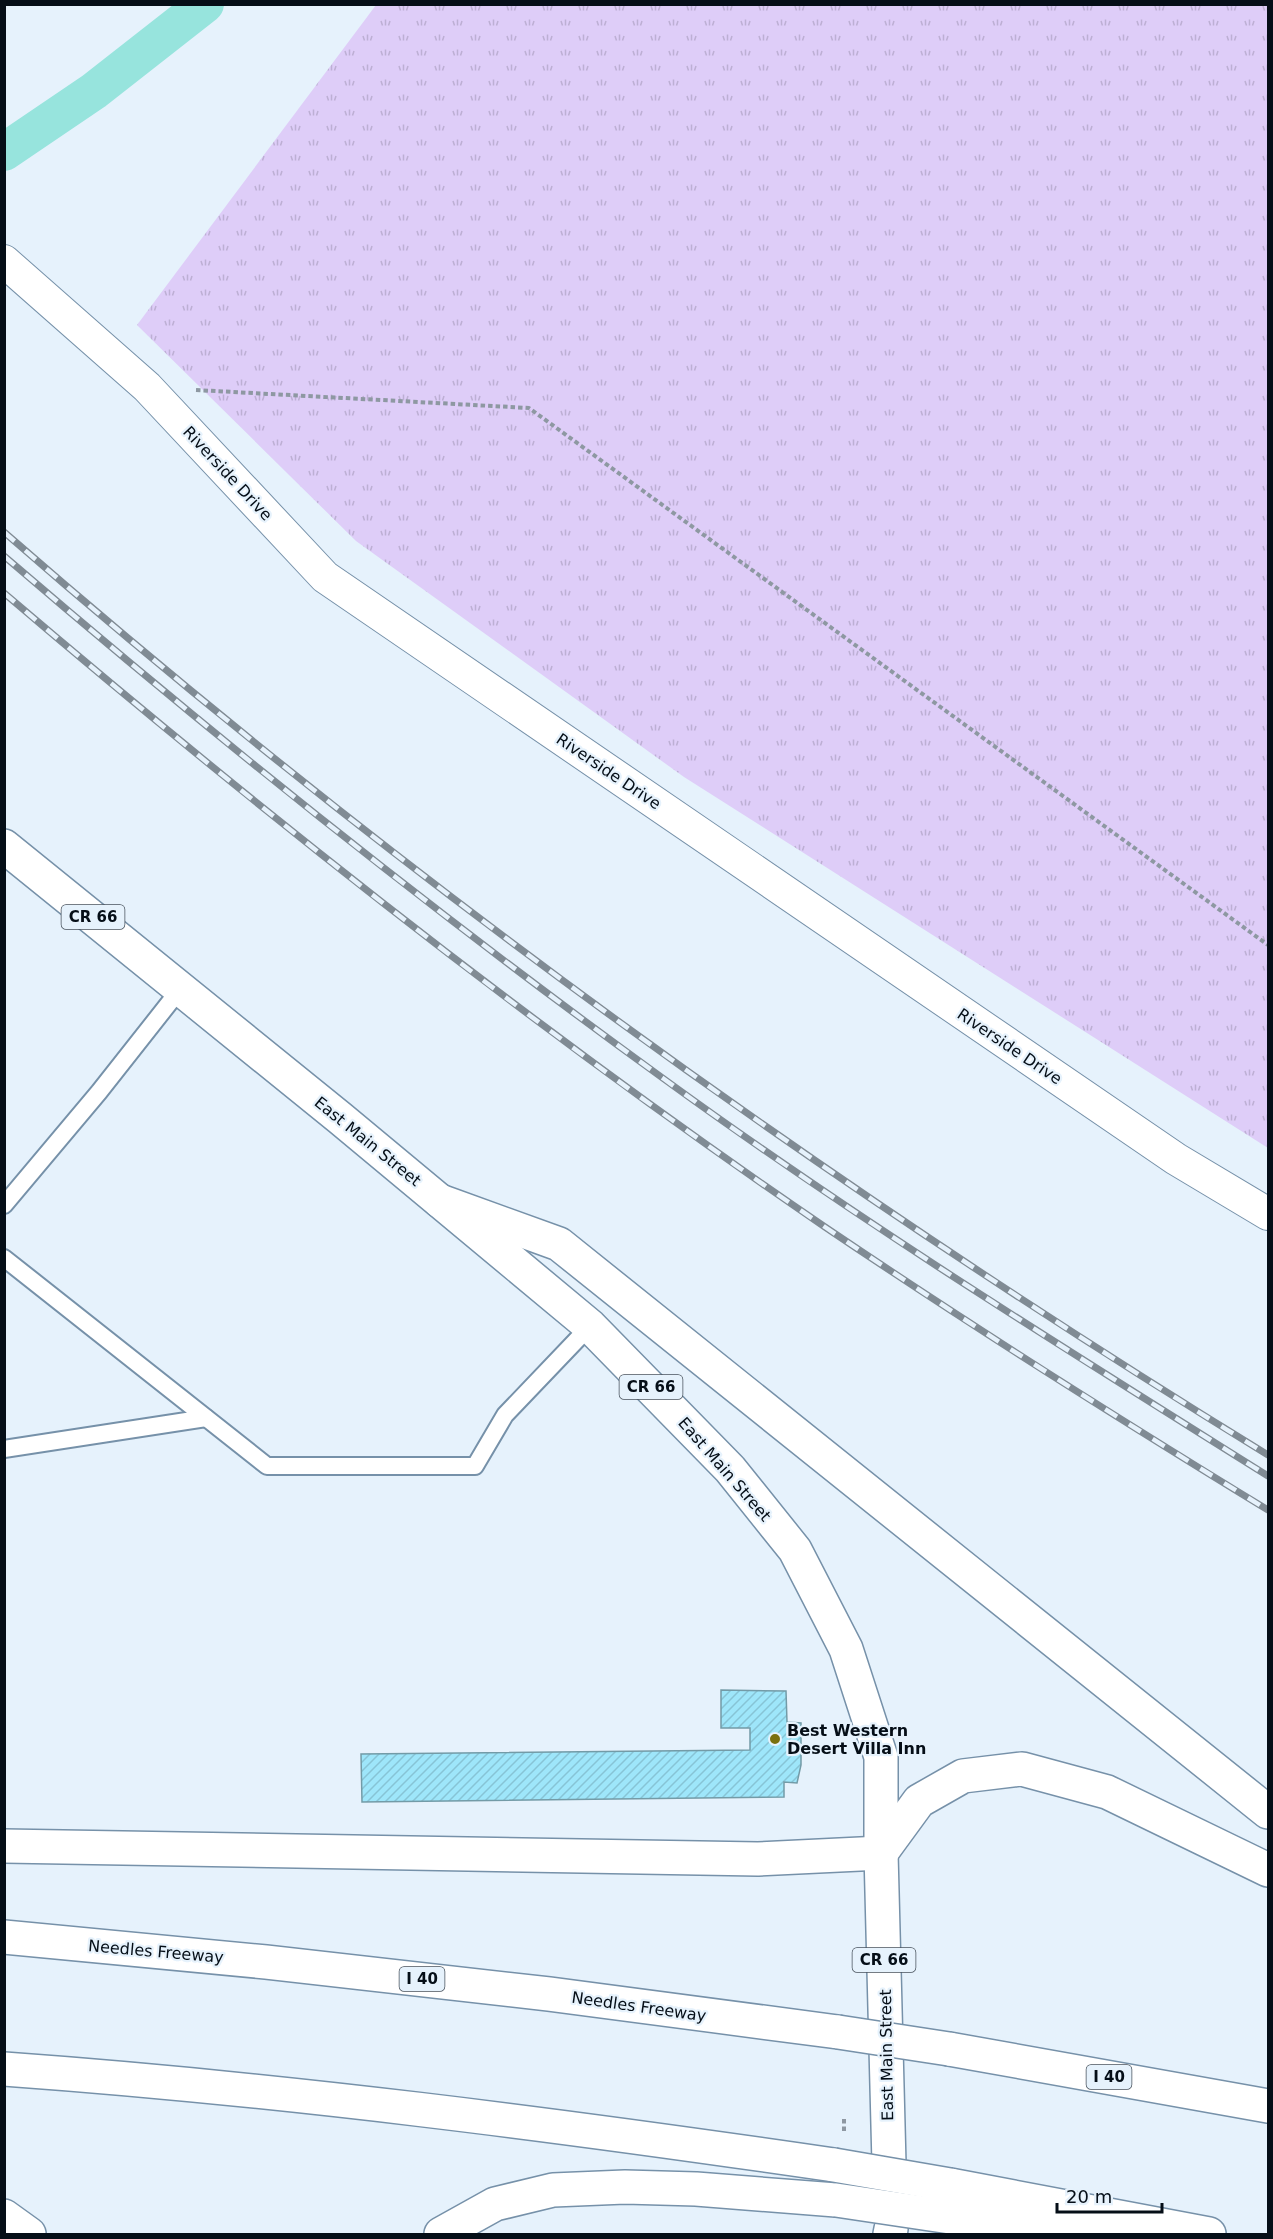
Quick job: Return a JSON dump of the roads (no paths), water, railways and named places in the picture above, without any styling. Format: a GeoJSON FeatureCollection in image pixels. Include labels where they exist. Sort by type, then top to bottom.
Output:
{"type":"FeatureCollection","features":[{"type":"Feature","properties":{"kind":"main road","name":"East Main Street"},"geometry":{"type":"LineString","coordinates":[[4,846],[181,988],[590,1326],[730,1469],[795,1550],[846,1648],[881,1757],[881,1853],[890,2233]]}},
{"type":"Feature","properties":{"kind":"main road"},"geometry":{"type":"LineString","coordinates":[[440,1201],[559,1244],[1269,1812]]}},
{"type":"Feature","properties":{"kind":"main road"},"geometry":{"type":"LineString","coordinates":[[4,1846],[758,1859],[881,1853],[919,1801],[963,1776],[1022,1769],[1107,1792],[1269,1870]]}},
{"type":"Feature","properties":{"kind":"main road","name":"Needles Freeway"},"geometry":{"type":"LineString","coordinates":[[4,1937],[266,1962],[537,1992],[838,2032],[949,2049],[1269,2106]]}},
{"type":"Feature","properties":{"kind":"main road"},"geometry":{"type":"LineString","coordinates":[[4,2069],[232,2089],[633,2136],[834,2165],[1209,2235]]}},
{"type":"Feature","properties":{"kind":"main road"},"geometry":{"type":"LineString","coordinates":[[441,2235],[495,2204],[553,2190],[625,2187],[773,2194],[836,2200],[950,2217],[1106,2235]]}},
{"type":"Feature","properties":{"kind":"main road"},"geometry":{"type":"LineString","coordinates":[[4,2216],[29,2235]]}},
{"type":"Feature","properties":{"kind":"street","name":"Riverside Drive"},"geometry":{"type":"LineString","coordinates":[[4,261],[147,387],[325,577],[1176,1159],[1269,1214]]}},
{"type":"Feature","properties":{"kind":"lane"},"geometry":{"type":"LineString","coordinates":[[4,1205],[99,1092],[181,988]]}},
{"type":"Feature","properties":{"kind":"lane"},"geometry":{"type":"LineString","coordinates":[[4,1258],[267,1466],[475,1466],[505,1415],[590,1326]]}},
{"type":"Feature","properties":{"kind":"lane"},"geometry":{"type":"LineString","coordinates":[[4,1449],[206,1418]]}},
{"type":"Feature","properties":{"kind":"waterway"},"geometry":{"type":"LineString","coordinates":[[4,152],[94,91],[205,4]]}},
{"type":"Feature","properties":{"kind":"railway"},"geometry":{"type":"LineString","coordinates":[[4,532],[153,659],[305,783],[617,1020],[776,1134],[938,1244],[1102,1351],[1268,1455]]}},
{"type":"Feature","properties":{"kind":"railway"},"geometry":{"type":"LineString","coordinates":[[4,556],[165,692],[328,824],[579,1017],[664,1079],[887,1233],[1268,1476]]}},
{"type":"Feature","properties":{"kind":"railway"},"geometry":{"type":"LineString","coordinates":[[4,593],[304,841],[509,1000],[613,1077],[718,1153],[880,1264],[1045,1371],[1268,1510]]}},
{"type":"Feature","properties":{"kind":"place","name":"Best Western Desert Villa Inn"},"geometry":{"type":"Point","coordinates":[775,1739]}}]}
